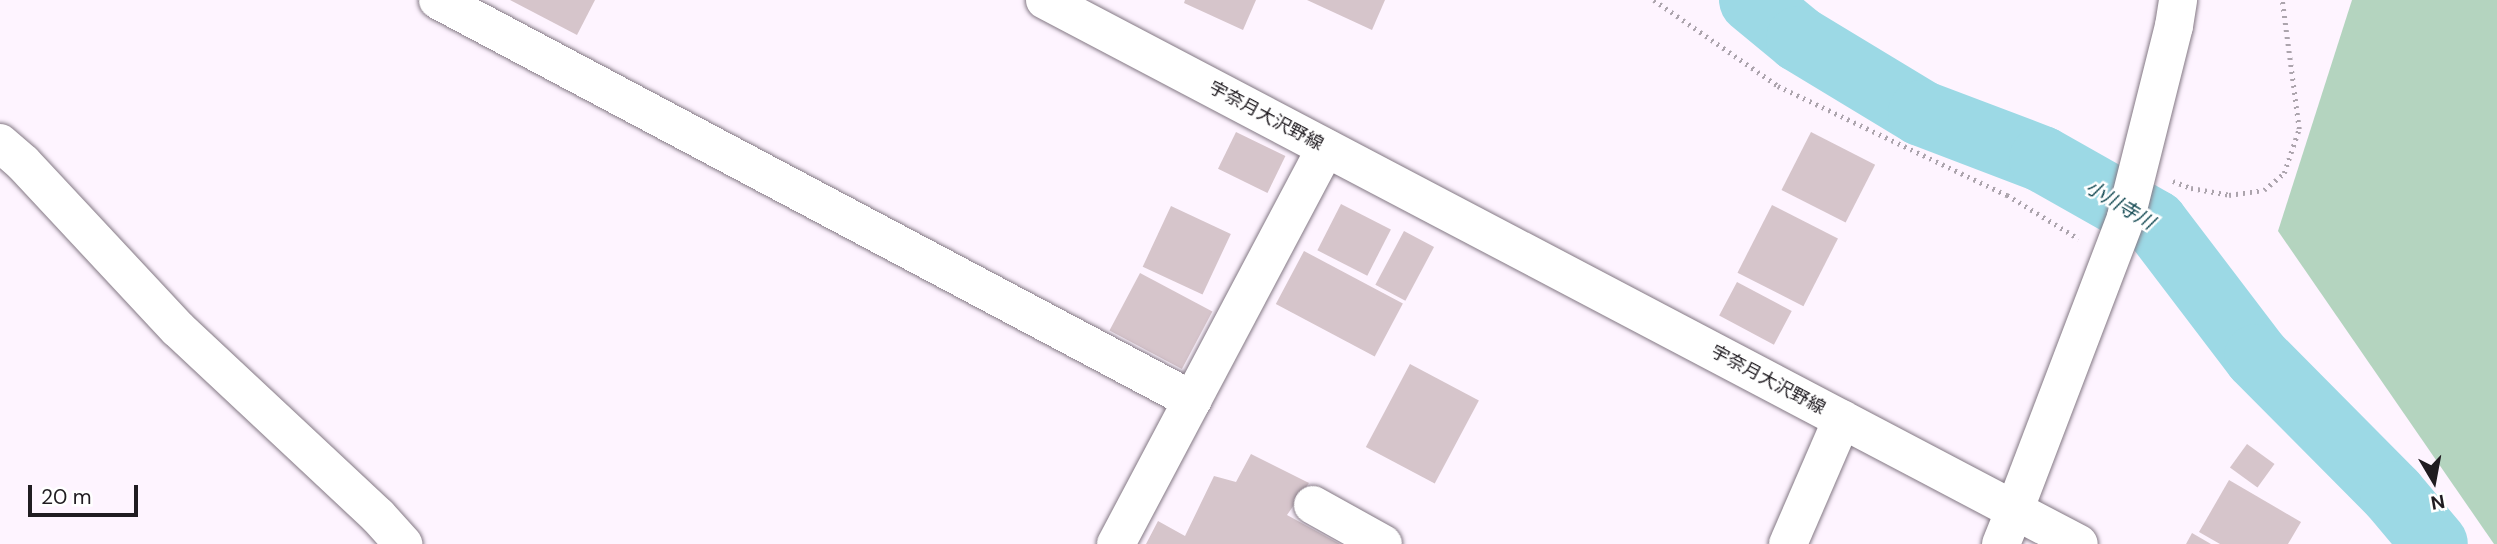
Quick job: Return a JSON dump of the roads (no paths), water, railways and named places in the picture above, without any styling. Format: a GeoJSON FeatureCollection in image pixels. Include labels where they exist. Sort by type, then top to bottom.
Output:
{"type":"FeatureCollection","features":[{"type":"Feature","properties":{"kind":"street"},"geometry":{"type":"LineString","coordinates":[[438,0],[1192,400]]}},
{"type":"Feature","properties":{"kind":"street","name":"宇奈月大沢野線"},"geometry":{"type":"LineString","coordinates":[[1045,0],[1842,419],[2008,527],[2079,544]]}},
{"type":"Feature","properties":{"kind":"street"},"geometry":{"type":"LineString","coordinates":[[2008,527],[2126,217],[2174,26],[2178,0]]}},
{"type":"Feature","properties":{"kind":"street"},"geometry":{"type":"LineString","coordinates":[[0,143],[23,163],[178,330],[378,516],[403,544]]}},
{"type":"Feature","properties":{"kind":"street"},"geometry":{"type":"LineString","coordinates":[[1116,544],[1326,148]]}},
{"type":"Feature","properties":{"kind":"street"},"geometry":{"type":"LineString","coordinates":[[1788,544],[1842,419]]}},
{"type":"Feature","properties":{"kind":"street"},"geometry":{"type":"LineString","coordinates":[[1313,505],[1383,544]]}},
{"type":"Feature","properties":{"kind":"waterway","name":"小川寺川"},"geometry":{"type":"LineString","coordinates":[[1752,0],[1799,39],[1921,113],[2042,159],[2155,223],[2257,357],[2393,494],[2435,544]]}}]}
